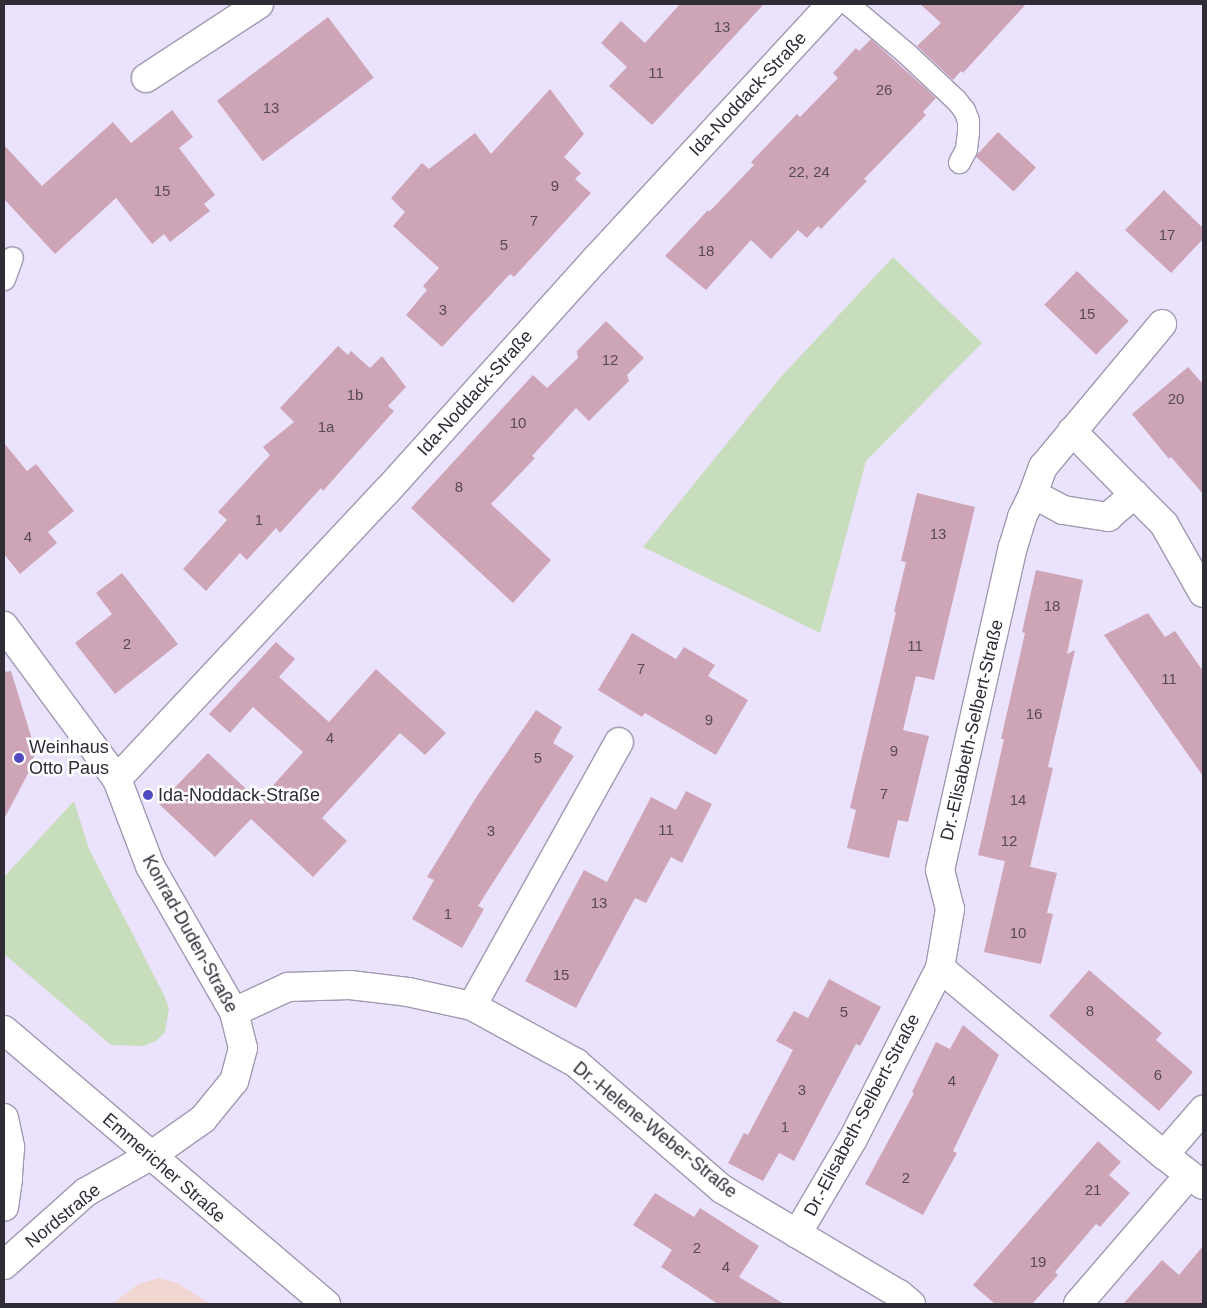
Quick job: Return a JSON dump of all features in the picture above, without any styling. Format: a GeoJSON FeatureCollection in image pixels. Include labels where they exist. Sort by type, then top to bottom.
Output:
{"type":"FeatureCollection","features":[{"type":"Feature","properties":{"kind":"street"},"geometry":{"type":"LineString","coordinates":[[146,78],[260,4]]}},
{"type":"Feature","properties":{"kind":"street","name":"Ida-Noddack-Straße"},"geometry":{"type":"LineString","coordinates":[[116,779],[386,492],[830,4]]}},
{"type":"Feature","properties":{"kind":"street","name":"Dr.-Elisabeth-Selbert-Straße"},"geometry":{"type":"LineString","coordinates":[[797,1234],[853,1139],[940,968],[950,909],[940,870],[1013,546],[1022,516],[1043,467],[1162,324]]}},
{"type":"Feature","properties":{"kind":"street"},"geometry":{"type":"LineString","coordinates":[[1072,431],[1164,524],[1203,593]]}},
{"type":"Feature","properties":{"kind":"street"},"geometry":{"type":"LineString","coordinates":[[1033,494],[1063,510],[1108,517],[1134,494]]}},
{"type":"Feature","properties":{"kind":"street","name":"Konrad-Duden-Straße"},"geometry":{"type":"LineString","coordinates":[[4,626],[116,779],[150,866],[234,1012],[243,1048],[234,1081],[203,1119],[152,1155]]}},
{"type":"Feature","properties":{"kind":"street"},"geometry":{"type":"LineString","coordinates":[[472,1006],[618,742]]}},
{"type":"Feature","properties":{"kind":"street"},"geometry":{"type":"LineString","coordinates":[[940,968],[1196,1180],[1078,1304]]}},
{"type":"Feature","properties":{"kind":"street","name":"Dr.-Helene-Weber-Straße"},"geometry":{"type":"LineString","coordinates":[[234,1012],[288,987],[350,985],[408,992],[472,1006],[576,1063],[722,1189],[899,1294],[911,1304]]}},
{"type":"Feature","properties":{"kind":"street","name":"Emmericher Straße"},"geometry":{"type":"LineString","coordinates":[[4,1030],[326,1304]]}},
{"type":"Feature","properties":{"kind":"street"},"geometry":{"type":"LineString","coordinates":[[1164,1155],[1203,1110]]}},
{"type":"Feature","properties":{"kind":"street"},"geometry":{"type":"LineString","coordinates":[[4,1118],[10,1147],[4,1207]]}},
{"type":"Feature","properties":{"kind":"street","name":"Nordstraße"},"geometry":{"type":"LineString","coordinates":[[4,1265],[86,1192],[152,1155]]}},
{"type":"Feature","properties":{"kind":"lane"},"geometry":{"type":"LineString","coordinates":[[848,4],[906,53],[956,100],[964,110],[968,132],[966,149],[959,162]]}},
{"type":"Feature","properties":{"kind":"lane"},"geometry":{"type":"LineString","coordinates":[[4,279],[12,257]]}},
{"type":"Feature","properties":{"kind":"shaded area"},"geometry":{"type":"Polygon","coordinates":[[[159,1278],[177,1283],[210,1304],[112,1304],[138,1284],[159,1278]]]}},
{"type":"Feature","properties":{"kind":"green space"},"geometry":{"type":"Polygon","coordinates":[[[893,257],[982,343],[866,461],[820,633],[643,547],[779,379],[893,257]]]}},
{"type":"Feature","properties":{"kind":"green space"},"geometry":{"type":"Polygon","coordinates":[[[74,801],[89,849],[169,1008],[165,1032],[156,1041],[144,1046],[111,1045],[4,954],[4,877],[74,801]]]}},
{"type":"Feature","properties":{"kind":"building"},"geometry":{"type":"Polygon","coordinates":[[[680,4],[764,4],[652,125],[609,86],[627,67],[601,43],[621,21],[645,43],[680,4]]]}},
{"type":"Feature","properties":{"kind":"building"},"geometry":{"type":"Polygon","coordinates":[[[920,4],[1026,4],[963,73],[961,71],[953,80],[917,46],[941,23],[920,4]]]}},
{"type":"Feature","properties":{"kind":"building"},"geometry":{"type":"Polygon","coordinates":[[[328,17],[374,78],[263,161],[217,101],[328,17]]]}},
{"type":"Feature","properties":{"kind":"building"},"geometry":{"type":"Polygon","coordinates":[[[871,39],[936,98],[923,112],[926,115],[864,179],[867,181],[821,229],[818,226],[807,238],[798,230],[771,259],[751,240],[706,290],[665,256],[754,165],[751,162],[797,114],[800,117],[838,78],[833,73],[856,48],[859,51],[871,39]]]}},
{"type":"Feature","properties":{"kind":"building"},"geometry":{"type":"Polygon","coordinates":[[[550,89],[584,134],[564,157],[581,173],[575,179],[591,193],[514,277],[510,274],[442,347],[406,315],[427,290],[423,286],[439,268],[393,226],[405,212],[391,198],[422,163],[429,169],[475,133],[491,154],[550,89]]]}},
{"type":"Feature","properties":{"kind":"building"},"geometry":{"type":"Polygon","coordinates":[[[172,110],[193,137],[179,148],[215,195],[204,204],[210,211],[170,242],[164,234],[152,244],[116,198],[55,254],[4,199],[4,145],[42,186],[113,122],[131,143],[172,110]]]}},
{"type":"Feature","properties":{"kind":"building"},"geometry":{"type":"Polygon","coordinates":[[[998,132],[1036,167],[1014,192],[975,156],[998,132]]]}},
{"type":"Feature","properties":{"kind":"building"},"geometry":{"type":"Polygon","coordinates":[[[1164,190],[1203,228],[1203,239],[1171,273],[1125,230],[1164,190]]]}},
{"type":"Feature","properties":{"kind":"building"},"geometry":{"type":"Polygon","coordinates":[[[1077,271],[1129,321],[1096,355],[1044,305],[1077,271]]]}},
{"type":"Feature","properties":{"kind":"building"},"geometry":{"type":"Polygon","coordinates":[[[606,321],[644,358],[627,375],[629,381],[589,421],[576,408],[532,456],[535,458],[491,504],[551,560],[513,603],[411,508],[533,375],[547,388],[578,358],[577,351],[606,321]]]}},
{"type":"Feature","properties":{"kind":"building"},"geometry":{"type":"Polygon","coordinates":[[[338,346],[348,355],[351,351],[370,368],[382,356],[406,387],[388,406],[394,411],[323,491],[321,488],[280,533],[276,528],[247,560],[240,553],[206,591],[183,569],[227,520],[218,512],[270,455],[263,447],[294,422],[280,408],[338,346]]]}},
{"type":"Feature","properties":{"kind":"building"},"geometry":{"type":"Polygon","coordinates":[[[1188,367],[1203,384],[1203,494],[1171,457],[1169,459],[1132,414],[1188,367]]]}},
{"type":"Feature","properties":{"kind":"building"},"geometry":{"type":"Polygon","coordinates":[[[4,443],[27,471],[36,464],[74,511],[48,532],[57,543],[20,574],[4,554],[4,443]]]}},
{"type":"Feature","properties":{"kind":"building"},"geometry":{"type":"Polygon","coordinates":[[[917,493],[975,507],[934,680],[916,676],[903,730],[929,736],[908,822],[898,820],[889,858],[847,848],[856,810],[850,808],[896,612],[894,612],[906,562],[901,561],[917,493]]]}},
{"type":"Feature","properties":{"kind":"building"},"geometry":{"type":"Polygon","coordinates":[[[1036,570],[1083,580],[1067,654],[1075,650],[1048,767],[1053,768],[1030,867],[978,855],[1004,739],[1001,739],[1025,633],[1022,632],[1036,570]]]}},
{"type":"Feature","properties":{"kind":"building"},"geometry":{"type":"Polygon","coordinates":[[[122,573],[178,644],[115,694],[75,643],[112,614],[96,593],[122,573]]]}},
{"type":"Feature","properties":{"kind":"building"},"geometry":{"type":"Polygon","coordinates":[[[1148,613],[1165,637],[1175,631],[1203,671],[1203,776],[1104,635],[1148,613]]]}},
{"type":"Feature","properties":{"kind":"building"},"geometry":{"type":"Polygon","coordinates":[[[632,633],[676,659],[684,647],[715,665],[708,676],[748,700],[716,755],[645,713],[642,717],[598,690],[632,633]]]}},
{"type":"Feature","properties":{"kind":"building"},"geometry":{"type":"Polygon","coordinates":[[[276,642],[295,659],[279,677],[329,722],[376,669],[446,733],[425,755],[400,733],[322,818],[347,841],[313,877],[251,819],[215,857],[159,804],[208,753],[259,801],[303,752],[253,707],[230,733],[209,714],[276,642]]]}},
{"type":"Feature","properties":{"kind":"building","name":"Weinhaus Otto Paus"},"geometry":{"type":"Polygon","coordinates":[[[11,671],[35,749],[32,766],[4,819],[4,672],[11,671]]]}},
{"type":"Feature","properties":{"kind":"building"},"geometry":{"type":"Polygon","coordinates":[[[536,710],[562,727],[553,743],[574,756],[478,906],[484,909],[462,948],[412,919],[434,880],[427,877],[477,796],[536,710]]]}},
{"type":"Feature","properties":{"kind":"building"},"geometry":{"type":"Polygon","coordinates":[[[686,791],[712,804],[682,863],[671,857],[646,903],[635,898],[576,1008],[525,981],[584,870],[607,882],[651,797],[676,810],[686,791]]]}},
{"type":"Feature","properties":{"kind":"building"},"geometry":{"type":"Polygon","coordinates":[[[1005,861],[1057,873],[1047,913],[1053,914],[1041,964],[984,952],[1005,861]]]}},
{"type":"Feature","properties":{"kind":"building"},"geometry":{"type":"Polygon","coordinates":[[[1089,970],[1162,1033],[1156,1040],[1193,1072],[1159,1111],[1049,1016],[1089,970]]]}},
{"type":"Feature","properties":{"kind":"building"},"geometry":{"type":"Polygon","coordinates":[[[829,979],[881,1007],[860,1046],[856,1044],[794,1161],[779,1153],[763,1181],[728,1163],[744,1133],[748,1135],[793,1050],[776,1041],[794,1011],[808,1018],[829,979]]]}},
{"type":"Feature","properties":{"kind":"building"},"geometry":{"type":"Polygon","coordinates":[[[963,1025],[999,1055],[953,1151],[957,1153],[923,1215],[865,1184],[914,1093],[912,1092],[936,1042],[950,1049],[963,1025]]]}},
{"type":"Feature","properties":{"kind":"building"},"geometry":{"type":"Polygon","coordinates":[[[1098,1141],[1121,1162],[1109,1175],[1130,1193],[1100,1227],[1096,1224],[1055,1272],[1058,1275],[1032,1304],[995,1304],[973,1285],[1098,1141]]]}},
{"type":"Feature","properties":{"kind":"building"},"geometry":{"type":"Polygon","coordinates":[[[655,1193],[694,1217],[700,1208],[759,1246],[739,1277],[784,1304],[718,1304],[661,1267],[672,1250],[633,1225],[655,1193]]]}},
{"type":"Feature","properties":{"kind":"building"},"geometry":{"type":"Polygon","coordinates":[[[1203,1246],[1203,1304],[1123,1304],[1162,1260],[1179,1275],[1203,1246]]]}},
{"type":"Feature","properties":{"kind":"place","name":"Weinhaus Otto Paus"},"geometry":{"type":"Point","coordinates":[19,758]}},
{"type":"Feature","properties":{"kind":"place","name":"Ida-Noddack-Straße"},"geometry":{"type":"Point","coordinates":[148,795]}}]}
